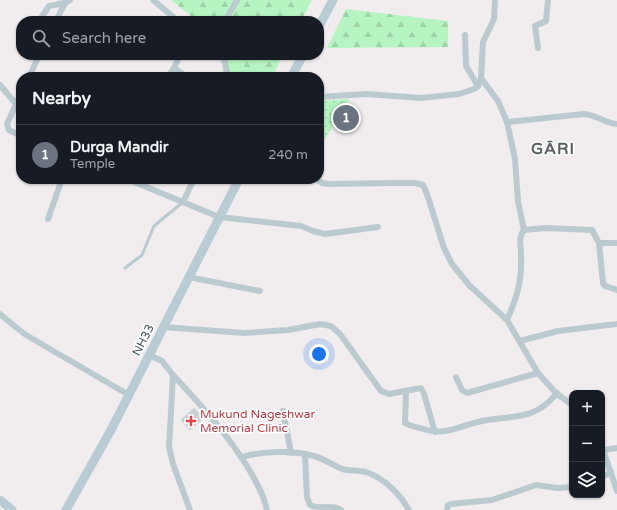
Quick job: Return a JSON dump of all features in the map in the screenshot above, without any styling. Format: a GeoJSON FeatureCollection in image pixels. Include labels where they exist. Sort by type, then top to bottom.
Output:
{"type":"FeatureCollection","features":[{"type":"Feature","properties":{"kind":"main road"},"geometry":{"type":"LineString","coordinates":[[324,17],[333,0]]}},
{"type":"Feature","properties":{"kind":"main road"},"geometry":{"type":"LineString","coordinates":[[294,72],[300,60]]}},
{"type":"Feature","properties":{"kind":"main road","name":"NH33"},"geometry":{"type":"LineString","coordinates":[[66,510],[98,455],[236,184]]}},
{"type":"Feature","properties":{"kind":"main road"},"geometry":{"type":"LineString","coordinates":[[0,500],[12,510]]}},
{"type":"Feature","properties":{"kind":"street"},"geometry":{"type":"LineString","coordinates":[[153,0],[172,16]]}},
{"type":"Feature","properties":{"kind":"street"},"geometry":{"type":"LineString","coordinates":[[228,16],[237,0]]}},
{"type":"Feature","properties":{"kind":"street"},"geometry":{"type":"LineString","coordinates":[[324,97],[368,94],[403,98],[440,97],[459,94],[474,89],[478,86],[481,78],[483,42],[494,19],[495,0]]}},
{"type":"Feature","properties":{"kind":"street"},"geometry":{"type":"LineString","coordinates":[[538,48],[535,26],[546,21],[548,0]]}},
{"type":"Feature","properties":{"kind":"street"},"geometry":{"type":"LineString","coordinates":[[42,16],[48,6],[67,2]]}},
{"type":"Feature","properties":{"kind":"street"},"geometry":{"type":"LineString","coordinates":[[59,16],[67,2]]}},
{"type":"Feature","properties":{"kind":"street"},"geometry":{"type":"LineString","coordinates":[[465,35],[466,66],[478,86]]}},
{"type":"Feature","properties":{"kind":"street"},"geometry":{"type":"LineString","coordinates":[[31,72],[36,60]]}},
{"type":"Feature","properties":{"kind":"street"},"geometry":{"type":"LineString","coordinates":[[171,72],[178,60]]}},
{"type":"Feature","properties":{"kind":"street"},"geometry":{"type":"LineString","coordinates":[[224,60],[227,72]]}},
{"type":"Feature","properties":{"kind":"street"},"geometry":{"type":"LineString","coordinates":[[174,68],[180,72]]}},
{"type":"Feature","properties":{"kind":"street"},"geometry":{"type":"LineString","coordinates":[[481,78],[498,101],[507,122],[515,159],[518,201],[524,230],[520,238],[521,265],[518,293],[507,320]]}},
{"type":"Feature","properties":{"kind":"street"},"geometry":{"type":"LineString","coordinates":[[0,85],[16,104],[7,124],[9,130],[16,134]]}},
{"type":"Feature","properties":{"kind":"street"},"geometry":{"type":"LineString","coordinates":[[507,122],[589,114],[606,123],[617,124]]}},
{"type":"Feature","properties":{"kind":"street"},"geometry":{"type":"LineString","coordinates":[[324,183],[394,183],[423,185],[444,248],[452,264],[469,285],[507,320],[538,373],[557,393],[569,403]]}},
{"type":"Feature","properties":{"kind":"street"},"geometry":{"type":"LineString","coordinates":[[48,219],[60,184]]}},
{"type":"Feature","properties":{"kind":"street"},"geometry":{"type":"LineString","coordinates":[[139,184],[219,217],[301,226],[325,234],[378,226]]}},
{"type":"Feature","properties":{"kind":"street"},"geometry":{"type":"LineString","coordinates":[[183,202],[192,184]]}},
{"type":"Feature","properties":{"kind":"street"},"geometry":{"type":"LineString","coordinates":[[524,230],[545,228],[592,230],[599,243],[603,283],[605,286],[617,290]]}},
{"type":"Feature","properties":{"kind":"street"},"geometry":{"type":"LineString","coordinates":[[599,243],[617,243]]}},
{"type":"Feature","properties":{"kind":"street"},"geometry":{"type":"LineString","coordinates":[[188,277],[260,291]]}},
{"type":"Feature","properties":{"kind":"street"},"geometry":{"type":"LineString","coordinates":[[0,314],[26,335],[128,395]]}},
{"type":"Feature","properties":{"kind":"street"},"geometry":{"type":"LineString","coordinates":[[163,327],[244,333],[288,330],[320,324],[331,326],[340,334],[381,391],[389,394],[421,388],[435,432]]}},
{"type":"Feature","properties":{"kind":"street"},"geometry":{"type":"LineString","coordinates":[[520,341],[558,331],[617,324]]}},
{"type":"Feature","properties":{"kind":"street"},"geometry":{"type":"LineString","coordinates":[[149,356],[162,361],[227,436],[242,457],[261,490],[266,510]]}},
{"type":"Feature","properties":{"kind":"street"},"geometry":{"type":"LineString","coordinates":[[456,377],[462,390],[467,393],[538,373]]}},
{"type":"Feature","properties":{"kind":"street"},"geometry":{"type":"LineString","coordinates":[[173,375],[169,447],[173,464],[190,510]]}},
{"type":"Feature","properties":{"kind":"street"},"geometry":{"type":"LineString","coordinates":[[406,391],[405,423],[435,432],[454,430],[482,421],[512,418],[531,413],[544,408],[557,393]]}},
{"type":"Feature","properties":{"kind":"street"},"geometry":{"type":"LineString","coordinates":[[283,411],[291,453]]}},
{"type":"Feature","properties":{"kind":"street"},"geometry":{"type":"LineString","coordinates":[[605,448],[617,448]]}},
{"type":"Feature","properties":{"kind":"street"},"geometry":{"type":"LineString","coordinates":[[242,457],[264,453],[291,453],[316,457],[345,470],[365,472],[371,474],[399,495],[409,510]]}},
{"type":"Feature","properties":{"kind":"street"},"geometry":{"type":"LineString","coordinates":[[605,454],[617,491]]}},
{"type":"Feature","properties":{"kind":"street"},"geometry":{"type":"LineString","coordinates":[[305,455],[307,497],[310,505],[316,508],[338,508],[341,510]]}},
{"type":"Feature","properties":{"kind":"street"},"geometry":{"type":"LineString","coordinates":[[605,475],[611,472]]}},
{"type":"Feature","properties":{"kind":"street"},"geometry":{"type":"LineString","coordinates":[[447,510],[448,505],[492,500],[536,485],[557,488],[569,487]]}},
{"type":"Feature","properties":{"kind":"lane"},"geometry":{"type":"LineString","coordinates":[[125,268],[142,255],[154,226],[183,202]]}},
{"type":"Feature","properties":{"kind":"green space"},"geometry":{"type":"Polygon","coordinates":[[[171,0],[312,0],[304,16],[191,16],[171,0]]]}},
{"type":"Feature","properties":{"kind":"green space"},"geometry":{"type":"Polygon","coordinates":[[[346,9],[448,21],[448,47],[327,48],[346,9]]]}},
{"type":"Feature","properties":{"kind":"green space"},"geometry":{"type":"Polygon","coordinates":[[[228,60],[280,60],[274,72],[222,71],[228,60]]]}},
{"type":"Feature","properties":{"kind":"green space"},"geometry":{"type":"Polygon","coordinates":[[[349,99],[324,139],[324,101],[349,99]]]}},
{"type":"Feature","properties":{"kind":"building"},"geometry":{"type":"Polygon","coordinates":[[[344,114],[355,122],[349,129],[339,122],[344,114]]]}},
{"type":"Feature","properties":{"kind":"building"},"geometry":{"type":"Polygon","coordinates":[[[194,408],[204,418],[190,430],[181,420],[194,408]]]}},
{"type":"Feature","properties":{"kind":"place","name":"Durga Mandir"},"geometry":{"type":"Point","coordinates":[346,118]}},
{"type":"Feature","properties":{"kind":"place","name":"Mukund Nageshwar Memorial Clinic"},"geometry":{"type":"Point","coordinates":[191,421]}},
{"type":"Feature","properties":{"kind":"district","name":"GĀRI"},"geometry":{"type":"Point","coordinates":[553,148]}}]}
